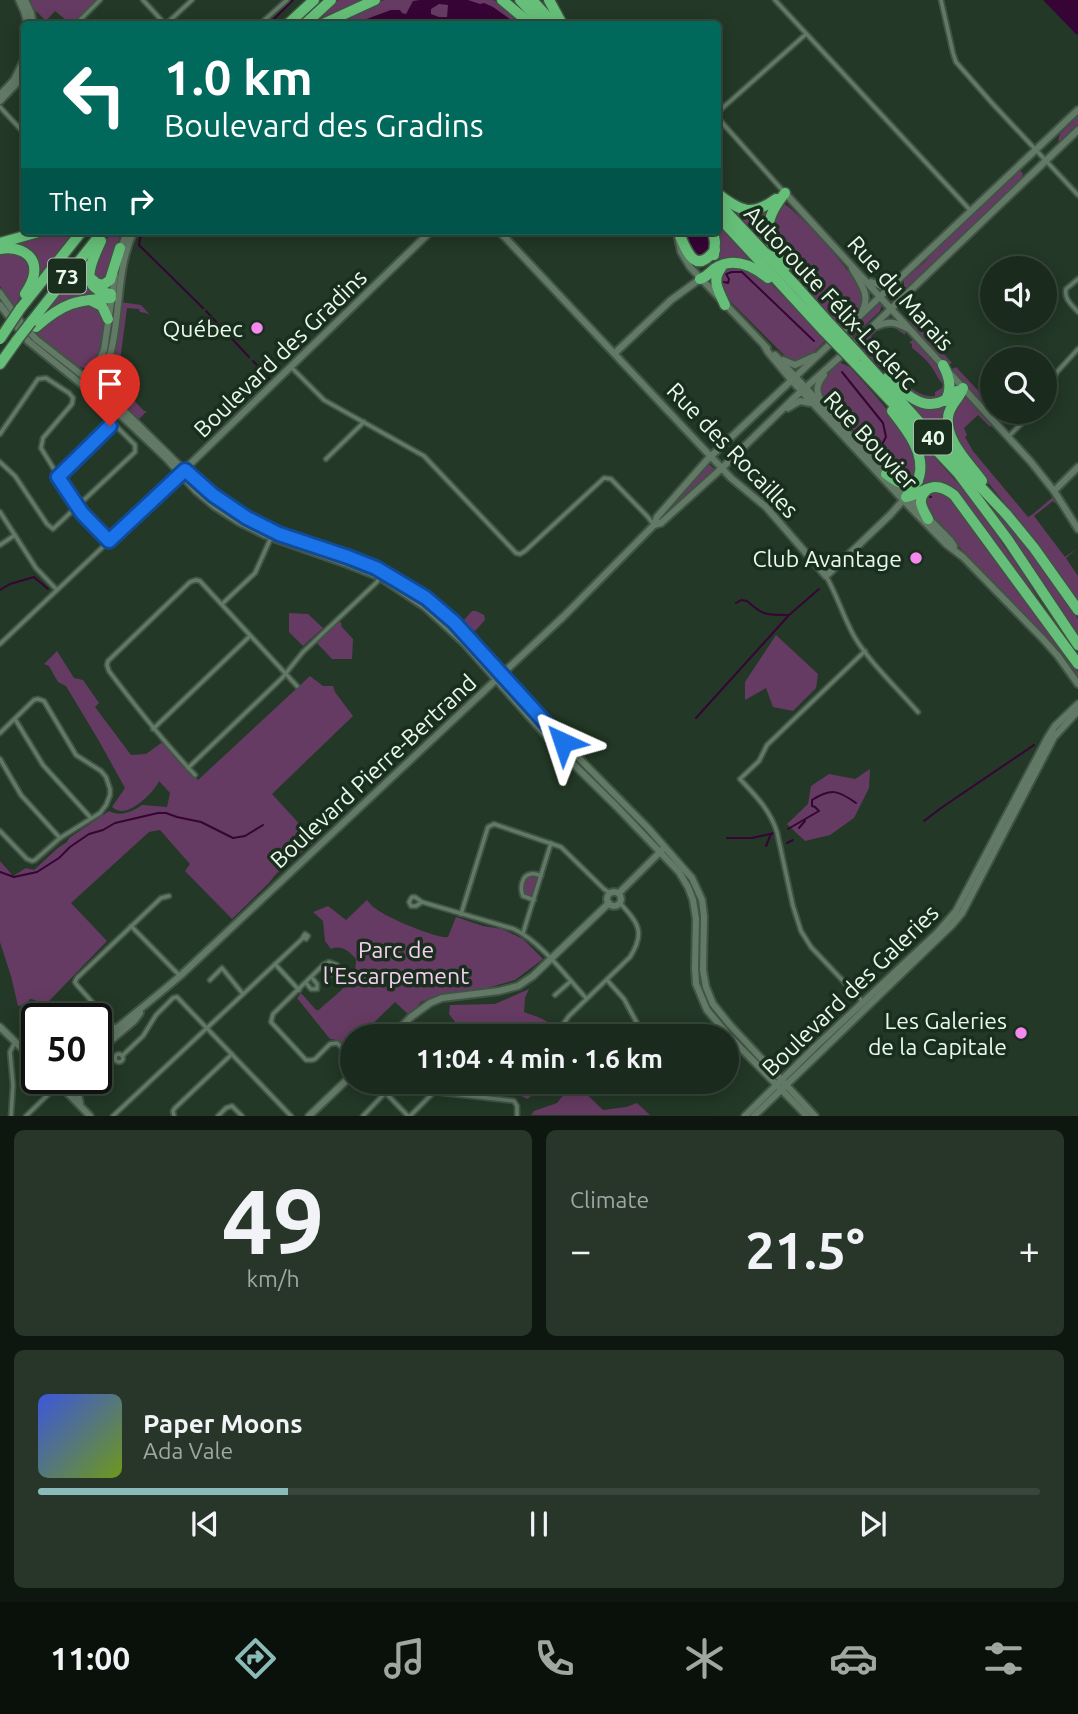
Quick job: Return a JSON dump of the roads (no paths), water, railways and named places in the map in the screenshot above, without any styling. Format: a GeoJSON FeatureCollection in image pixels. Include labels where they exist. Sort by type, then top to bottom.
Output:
{"type":"FeatureCollection","features":[{"type":"Feature","properties":{"kind":"highway"},"geometry":{"type":"LineString","coordinates":[[290,21],[303,0]]}},
{"type":"Feature","properties":{"kind":"highway"},"geometry":{"type":"LineString","coordinates":[[291,21],[314,0]]}},
{"type":"Feature","properties":{"kind":"highway"},"geometry":{"type":"LineString","coordinates":[[308,21],[331,0]]}},
{"type":"Feature","properties":{"kind":"highway"},"geometry":{"type":"LineString","coordinates":[[329,21],[372,0]]}},
{"type":"Feature","properties":{"kind":"highway"},"geometry":{"type":"LineString","coordinates":[[502,0],[527,21]]}},
{"type":"Feature","properties":{"kind":"highway"},"geometry":{"type":"LineString","coordinates":[[520,0],[540,21]]}},
{"type":"Feature","properties":{"kind":"highway"},"geometry":{"type":"LineString","coordinates":[[532,0],[551,21]]}},
{"type":"Feature","properties":{"kind":"highway"},"geometry":{"type":"LineString","coordinates":[[549,0],[560,21]]}},
{"type":"Feature","properties":{"kind":"highway"},"geometry":{"type":"LineString","coordinates":[[721,196],[737,207],[752,210],[760,209],[785,193]]}},
{"type":"Feature","properties":{"kind":"highway"},"geometry":{"type":"LineString","coordinates":[[785,193],[773,208],[768,230],[777,255],[798,288]]}},
{"type":"Feature","properties":{"kind":"highway","name":"Autoroute Félix-Leclerc"},"geometry":{"type":"LineString","coordinates":[[721,206],[798,288],[827,328]]}},
{"type":"Feature","properties":{"kind":"highway","name":"Autoroute Félix-Leclerc"},"geometry":{"type":"LineString","coordinates":[[721,219],[800,305],[858,358],[1007,515],[1042,558],[1078,610]]}},
{"type":"Feature","properties":{"kind":"highway"},"geometry":{"type":"LineString","coordinates":[[1,246],[27,235]]}},
{"type":"Feature","properties":{"kind":"highway","name":"73"},"geometry":{"type":"LineString","coordinates":[[0,339],[19,308],[79,235]]}},
{"type":"Feature","properties":{"kind":"highway","name":"73"},"geometry":{"type":"LineString","coordinates":[[2,361],[102,235]]}},
{"type":"Feature","properties":{"kind":"highway"},"geometry":{"type":"LineString","coordinates":[[103,235],[89,273],[90,282],[96,290],[115,296]]}},
{"type":"Feature","properties":{"kind":"highway"},"geometry":{"type":"LineString","coordinates":[[680,235],[688,254],[694,260],[706,260],[715,250]]}},
{"type":"Feature","properties":{"kind":"highway"},"geometry":{"type":"LineString","coordinates":[[700,279],[710,265],[715,250],[713,235]]}},
{"type":"Feature","properties":{"kind":"highway"},"geometry":{"type":"LineString","coordinates":[[1,246],[20,249],[33,264],[33,279],[19,308]]}},
{"type":"Feature","properties":{"kind":"highway"},"geometry":{"type":"LineString","coordinates":[[89,273],[99,285],[107,283],[120,248]]}},
{"type":"Feature","properties":{"kind":"highway"},"geometry":{"type":"LineString","coordinates":[[700,279],[726,263],[738,262],[759,270],[800,305]]}},
{"type":"Feature","properties":{"kind":"highway"},"geometry":{"type":"LineString","coordinates":[[724,304],[715,282],[718,271],[726,263]]}},
{"type":"Feature","properties":{"kind":"highway"},"geometry":{"type":"LineString","coordinates":[[30,324],[68,304],[115,296]]}},
{"type":"Feature","properties":{"kind":"highway"},"geometry":{"type":"LineString","coordinates":[[90,299],[102,306],[108,319]]}},
{"type":"Feature","properties":{"kind":"highway"},"geometry":{"type":"LineString","coordinates":[[858,358],[906,395],[929,405],[945,402],[963,388]]}},
{"type":"Feature","properties":{"kind":"highway","name":"Autoroute Félix-Leclerc"},"geometry":{"type":"LineString","coordinates":[[858,358],[872,382],[958,473],[1078,645]]}},
{"type":"Feature","properties":{"kind":"highway"},"geometry":{"type":"LineString","coordinates":[[943,365],[950,387],[945,402]]}},
{"type":"Feature","properties":{"kind":"highway"},"geometry":{"type":"LineString","coordinates":[[872,382],[916,447],[920,468],[918,481],[905,499]]}},
{"type":"Feature","properties":{"kind":"highway"},"geometry":{"type":"LineString","coordinates":[[963,388],[951,407],[948,416],[949,429],[955,444],[1007,515]]}},
{"type":"Feature","properties":{"kind":"highway"},"geometry":{"type":"LineString","coordinates":[[886,474],[902,484],[918,481]]}},
{"type":"Feature","properties":{"kind":"highway"},"geometry":{"type":"LineString","coordinates":[[905,499],[931,487],[944,488],[954,495],[1078,664]]}},
{"type":"Feature","properties":{"kind":"highway"},"geometry":{"type":"LineString","coordinates":[[928,519],[921,501],[923,493],[931,487]]}},
{"type":"Feature","properties":{"kind":"highway"},"geometry":{"type":"LineString","coordinates":[[984,508],[1078,656]]}},
{"type":"Feature","properties":{"kind":"street"},"geometry":{"type":"LineString","coordinates":[[19,0],[29,21]]}},
{"type":"Feature","properties":{"kind":"street"},"geometry":{"type":"LineString","coordinates":[[24,0],[31,13],[30,21]]}},
{"type":"Feature","properties":{"kind":"street"},"geometry":{"type":"LineString","coordinates":[[79,21],[100,0]]}},
{"type":"Feature","properties":{"kind":"street"},"geometry":{"type":"LineString","coordinates":[[143,0],[163,21]]}},
{"type":"Feature","properties":{"kind":"street"},"geometry":{"type":"LineString","coordinates":[[169,21],[192,0]]}},
{"type":"Feature","properties":{"kind":"street"},"geometry":{"type":"LineString","coordinates":[[263,21],[287,0]]}},
{"type":"Feature","properties":{"kind":"street"},"geometry":{"type":"LineString","coordinates":[[775,0],[971,211]]}},
{"type":"Feature","properties":{"kind":"street"},"geometry":{"type":"LineString","coordinates":[[941,0],[956,62],[1078,195]]}},
{"type":"Feature","properties":{"kind":"street"},"geometry":{"type":"LineString","coordinates":[[721,109],[806,34]]}},
{"type":"Feature","properties":{"kind":"street"},"geometry":{"type":"LineString","coordinates":[[0,95],[14,80],[21,66]]}},
{"type":"Feature","properties":{"kind":"street"},"geometry":{"type":"LineString","coordinates":[[21,78],[0,104],[21,129]]}},
{"type":"Feature","properties":{"kind":"street","name":"Boulevard Pierre-Bertrand"},"geometry":{"type":"LineString","coordinates":[[112,1040],[564,616],[654,525],[657,517],[712,456],[1078,110]]}},
{"type":"Feature","properties":{"kind":"street","name":"Rue du Marais"},"geometry":{"type":"LineString","coordinates":[[721,121],[1030,461],[1054,491],[1078,529]]}},
{"type":"Feature","properties":{"kind":"street"},"geometry":{"type":"LineString","coordinates":[[1057,130],[1055,142],[1067,140]]}},
{"type":"Feature","properties":{"kind":"street","name":"Boulevard Pierre-Bertrand"},"geometry":{"type":"LineString","coordinates":[[654,525],[661,523],[722,468],[1078,130]]}},
{"type":"Feature","properties":{"kind":"street"},"geometry":{"type":"LineString","coordinates":[[1014,170],[1025,170],[1024,182]]}},
{"type":"Feature","properties":{"kind":"street"},"geometry":{"type":"LineString","coordinates":[[91,386],[105,369],[111,353],[120,248],[126,235]]}},
{"type":"Feature","properties":{"kind":"street"},"geometry":{"type":"LineString","coordinates":[[91,386],[104,350],[108,319],[132,235]]}},
{"type":"Feature","properties":{"kind":"street","name":"Boulevard des Gradins"},"geometry":{"type":"LineString","coordinates":[[0,644],[427,235]]}},
{"type":"Feature","properties":{"kind":"street","name":"Rue des Rocailles"},"geometry":{"type":"LineString","coordinates":[[503,235],[731,478],[766,507],[826,576],[851,630],[865,651],[918,712]]}},
{"type":"Feature","properties":{"kind":"street","name":"Rue Bouvier"},"geometry":{"type":"LineString","coordinates":[[678,235],[684,258],[700,279],[773,353],[794,379]]}},
{"type":"Feature","properties":{"kind":"street"},"geometry":{"type":"LineString","coordinates":[[848,261],[867,300],[857,319]]}},
{"type":"Feature","properties":{"kind":"street"},"geometry":{"type":"LineString","coordinates":[[866,280],[877,285],[886,285],[917,263]]}},
{"type":"Feature","properties":{"kind":"street"},"geometry":{"type":"LineString","coordinates":[[902,278],[899,284],[901,288],[913,288]]}},
{"type":"Feature","properties":{"kind":"street"},"geometry":{"type":"LineString","coordinates":[[615,353],[671,300],[700,279]]}},
{"type":"Feature","properties":{"kind":"street"},"geometry":{"type":"LineString","coordinates":[[1078,279],[1065,293],[1067,300],[1078,312]]}},
{"type":"Feature","properties":{"kind":"street"},"geometry":{"type":"LineString","coordinates":[[0,293],[30,324],[36,339],[73,367],[214,506],[239,522],[381,574],[444,623],[499,677],[558,749],[663,850],[679,872],[693,900],[696,919],[696,984],[704,1003],[729,1036],[815,1115]]}},
{"type":"Feature","properties":{"kind":"street"},"geometry":{"type":"LineString","coordinates":[[0,304],[28,341],[91,386]]}},
{"type":"Feature","properties":{"kind":"street"},"geometry":{"type":"LineString","coordinates":[[869,330],[889,321],[913,331]]}},
{"type":"Feature","properties":{"kind":"street","name":"Rue Bouvier"},"geometry":{"type":"LineString","coordinates":[[765,346],[813,403],[946,544],[1042,638],[1078,684]]}},
{"type":"Feature","properties":{"kind":"street"},"geometry":{"type":"LineString","coordinates":[[1057,372],[1078,349]]}},
{"type":"Feature","properties":{"kind":"street"},"geometry":{"type":"LineString","coordinates":[[773,353],[795,365],[820,354]]}},
{"type":"Feature","properties":{"kind":"street"},"geometry":{"type":"LineString","coordinates":[[73,367],[88,371],[99,365]]}},
{"type":"Feature","properties":{"kind":"street"},"geometry":{"type":"LineString","coordinates":[[825,408],[817,389],[831,365]]}},
{"type":"Feature","properties":{"kind":"street"},"geometry":{"type":"LineString","coordinates":[[291,368],[320,397],[424,456],[516,553],[525,551],[604,478],[611,479],[654,525]]}},
{"type":"Feature","properties":{"kind":"street"},"geometry":{"type":"LineString","coordinates":[[0,434],[40,378],[46,378],[69,393],[73,398],[72,404],[43,438],[43,453],[77,507],[109,541]]}},
{"type":"Feature","properties":{"kind":"street","name":"Rue Bouvier"},"geometry":{"type":"LineString","coordinates":[[803,389],[825,408],[886,474],[905,499],[950,540],[956,551]]}},
{"type":"Feature","properties":{"kind":"street"},"geometry":{"type":"LineString","coordinates":[[780,411],[800,401],[813,403]]}},
{"type":"Feature","properties":{"kind":"street"},"geometry":{"type":"LineString","coordinates":[[326,459],[364,422]]}},
{"type":"Feature","properties":{"kind":"street"},"geometry":{"type":"LineString","coordinates":[[1008,437],[1021,424]]}},
{"type":"Feature","properties":{"kind":"street"},"geometry":{"type":"LineString","coordinates":[[0,462],[15,475],[50,528],[56,528],[135,452],[135,445],[116,426],[110,426],[58,477]]}},
{"type":"Feature","properties":{"kind":"street"},"geometry":{"type":"LineString","coordinates":[[1054,491],[1078,467]]}},
{"type":"Feature","properties":{"kind":"street"},"geometry":{"type":"LineString","coordinates":[[826,576],[905,499]]}},
{"type":"Feature","properties":{"kind":"street"},"geometry":{"type":"LineString","coordinates":[[0,512],[36,568],[57,590]]}},
{"type":"Feature","properties":{"kind":"street"},"geometry":{"type":"LineString","coordinates":[[222,604],[254,573],[272,534]]}},
{"type":"Feature","properties":{"kind":"street"},"geometry":{"type":"LineString","coordinates":[[0,545],[15,535]]}},
{"type":"Feature","properties":{"kind":"street"},"geometry":{"type":"LineString","coordinates":[[188,768],[285,674],[303,652],[381,574]]}},
{"type":"Feature","properties":{"kind":"street"},"geometry":{"type":"LineString","coordinates":[[195,775],[153,729],[107,666],[108,661],[193,581],[200,581],[297,686]]}},
{"type":"Feature","properties":{"kind":"street"},"geometry":{"type":"LineString","coordinates":[[153,729],[251,635]]}},
{"type":"Feature","properties":{"kind":"street"},"geometry":{"type":"LineString","coordinates":[[865,651],[767,745],[759,761],[740,779],[768,810],[774,821],[801,931],[811,947],[865,1004]]}},
{"type":"Feature","properties":{"kind":"street"},"geometry":{"type":"LineString","coordinates":[[0,733],[34,700],[44,701],[76,755],[103,773],[110,789],[108,801],[100,813],[60,838],[35,860],[27,859],[0,831]]}},
{"type":"Feature","properties":{"kind":"street","name":"Boulevard des Galeries"},"geometry":{"type":"LineString","coordinates":[[744,1115],[781,1084],[865,1004],[956,911],[1048,737],[1055,726],[1078,704]]}},
{"type":"Feature","properties":{"kind":"street","name":"Boulevard des Galeries"},"geometry":{"type":"LineString","coordinates":[[865,1004],[962,913],[1054,737],[1078,710]]}},
{"type":"Feature","properties":{"kind":"street"},"geometry":{"type":"LineString","coordinates":[[15,719],[43,765],[91,818]]}},
{"type":"Feature","properties":{"kind":"street"},"geometry":{"type":"LineString","coordinates":[[0,759],[21,794],[60,838]]}},
{"type":"Feature","properties":{"kind":"street"},"geometry":{"type":"LineString","coordinates":[[461,914],[488,827],[494,824],[561,847],[610,893]]}},
{"type":"Feature","properties":{"kind":"street"},"geometry":{"type":"LineString","coordinates":[[523,933],[551,843]]}},
{"type":"Feature","properties":{"kind":"street"},"geometry":{"type":"LineString","coordinates":[[619,893],[663,850]]}},
{"type":"Feature","properties":{"kind":"street"},"geometry":{"type":"LineString","coordinates":[[534,900],[523,896],[522,883],[525,876],[530,874],[541,876]]}},
{"type":"Feature","properties":{"kind":"street"},"geometry":{"type":"LineString","coordinates":[[619,893],[615,891],[607,897],[613,906],[620,903]]}},
{"type":"Feature","properties":{"kind":"street"},"geometry":{"type":"LineString","coordinates":[[564,1024],[586,998],[630,957],[639,939],[637,924],[620,903],[619,893]]}},
{"type":"Feature","properties":{"kind":"street"},"geometry":{"type":"LineString","coordinates":[[116,1029],[75,982],[161,898],[169,896]]}},
{"type":"Feature","properties":{"kind":"street"},"geometry":{"type":"LineString","coordinates":[[422,902],[523,933],[586,998]]}},
{"type":"Feature","properties":{"kind":"street"},"geometry":{"type":"LineString","coordinates":[[405,1024],[430,1003],[453,996],[499,991],[517,986],[533,976],[609,903]]}},
{"type":"Feature","properties":{"kind":"street"},"geometry":{"type":"LineString","coordinates":[[131,926],[180,976]]}},
{"type":"Feature","properties":{"kind":"street"},"geometry":{"type":"LineString","coordinates":[[113,1115],[303,938]]}},
{"type":"Feature","properties":{"kind":"street"},"geometry":{"type":"LineString","coordinates":[[322,968],[335,975],[340,971],[337,965],[328,962],[273,1014],[271,1019],[273,1025],[306,1060],[315,1059],[330,1044],[337,1043],[340,1046]]}},
{"type":"Feature","properties":{"kind":"street"},"geometry":{"type":"LineString","coordinates":[[275,964],[299,990]]}},
{"type":"Feature","properties":{"kind":"street"},"geometry":{"type":"LineString","coordinates":[[210,980],[222,968],[243,994]]}},
{"type":"Feature","properties":{"kind":"street"},"geometry":{"type":"LineString","coordinates":[[306,983],[313,990],[317,989],[312,978]]}},
{"type":"Feature","properties":{"kind":"street"},"geometry":{"type":"LineString","coordinates":[[607,980],[624,999],[638,1024]]}},
{"type":"Feature","properties":{"kind":"street"},"geometry":{"type":"LineString","coordinates":[[555,995],[571,981]]}},
{"type":"Feature","properties":{"kind":"street"},"geometry":{"type":"LineString","coordinates":[[122,1055],[143,1036],[156,1014],[173,998],[179,998],[291,1115]]}},
{"type":"Feature","properties":{"kind":"street","name":"Boulevard Pierre-Bertrand"},"geometry":{"type":"LineString","coordinates":[[112,1032],[143,1009]]}},
{"type":"Feature","properties":{"kind":"street"},"geometry":{"type":"LineString","coordinates":[[0,1027],[21,1048]]}},
{"type":"Feature","properties":{"kind":"street"},"geometry":{"type":"LineString","coordinates":[[12,1115],[10,1052],[15,1042]]}},
{"type":"Feature","properties":{"kind":"street"},"geometry":{"type":"LineString","coordinates":[[174,1115],[175,1108],[232,1054]]}},
{"type":"Feature","properties":{"kind":"street"},"geometry":{"type":"LineString","coordinates":[[781,1084],[807,1115]]}},
{"type":"Feature","properties":{"kind":"street","name":"Boulevard des Galeries"},"geometry":{"type":"LineString","coordinates":[[754,1115],[781,1084]]}},
{"type":"Feature","properties":{"kind":"street"},"geometry":{"type":"LineString","coordinates":[[309,1115],[340,1086]]}},
{"type":"Feature","properties":{"kind":"street"},"geometry":{"type":"LineString","coordinates":[[26,1115],[47,1094]]}},
{"type":"Feature","properties":{"kind":"street"},"geometry":{"type":"LineString","coordinates":[[71,1094],[90,1115]]}},
{"type":"Feature","properties":{"kind":"street"},"geometry":{"type":"LineString","coordinates":[[78,1094],[80,1104]]}},
{"type":"Feature","properties":{"kind":"street"},"geometry":{"type":"LineString","coordinates":[[363,1115],[384,1094]]}},
{"type":"Feature","properties":{"kind":"street"},"geometry":{"type":"LineString","coordinates":[[388,1094],[409,1115],[432,1094]]}},
{"type":"Feature","properties":{"kind":"street"},"geometry":{"type":"LineString","coordinates":[[453,1094],[511,1100],[516,1103],[517,1115]]}},
{"type":"Feature","properties":{"kind":"street"},"geometry":{"type":"LineString","coordinates":[[218,1115],[232,1106],[242,1115]]}},
{"type":"Feature","properties":{"kind":"waterway"},"geometry":{"type":"LineString","coordinates":[[272,21],[293,0]]}},
{"type":"Feature","properties":{"kind":"waterway"},"geometry":{"type":"LineString","coordinates":[[143,235],[139,245],[203,308]]}},
{"type":"Feature","properties":{"kind":"waterway"},"geometry":{"type":"LineString","coordinates":[[724,282],[728,283],[726,274],[742,272],[814,341]]}},
{"type":"Feature","properties":{"kind":"waterway"},"geometry":{"type":"LineString","coordinates":[[206,311],[249,357]]}},
{"type":"Feature","properties":{"kind":"waterway"},"geometry":{"type":"LineString","coordinates":[[253,361],[270,379]]}},
{"type":"Feature","properties":{"kind":"waterway"},"geometry":{"type":"LineString","coordinates":[[842,372],[883,423],[886,437],[877,453],[906,478]]}},
{"type":"Feature","properties":{"kind":"waterway"},"geometry":{"type":"LineString","coordinates":[[924,504],[926,499],[931,497]]}},
{"type":"Feature","properties":{"kind":"waterway"},"geometry":{"type":"LineString","coordinates":[[0,590],[34,577],[48,589]]}},
{"type":"Feature","properties":{"kind":"waterway"},"geometry":{"type":"LineString","coordinates":[[696,718],[789,615],[819,589]]}},
{"type":"Feature","properties":{"kind":"waterway"},"geometry":{"type":"LineString","coordinates":[[736,603],[747,601],[766,614],[788,615]]}},
{"type":"Feature","properties":{"kind":"waterway"},"geometry":{"type":"LineString","coordinates":[[924,821],[1034,745]]}},
{"type":"Feature","properties":{"kind":"waterway"},"geometry":{"type":"LineString","coordinates":[[788,829],[819,811],[812,806],[812,800],[824,794],[839,793],[856,803]]}},
{"type":"Feature","properties":{"kind":"waterway"},"geometry":{"type":"LineString","coordinates":[[0,872],[14,877],[37,872],[89,834],[115,823],[158,813],[201,822],[233,838],[245,836],[263,825]]}},
{"type":"Feature","properties":{"kind":"waterway"},"geometry":{"type":"LineString","coordinates":[[799,828],[805,821]]}},
{"type":"Feature","properties":{"kind":"waterway"},"geometry":{"type":"LineString","coordinates":[[727,838],[752,838],[774,833]]}},
{"type":"Feature","properties":{"kind":"waterway"},"geometry":{"type":"LineString","coordinates":[[766,846],[771,834]]}},
{"type":"Feature","properties":{"kind":"waterway"},"geometry":{"type":"LineString","coordinates":[[787,843],[793,840]]}},
{"type":"Feature","properties":{"kind":"place","name":"Québec"},"geometry":{"type":"Point","coordinates":[257,328]}},
{"type":"Feature","properties":{"kind":"place","name":"Club Avantage"},"geometry":{"type":"Point","coordinates":[916,558]}},
{"type":"Feature","properties":{"kind":"place","name":"Les Galeries de la Capitale"},"geometry":{"type":"Point","coordinates":[1021,1033]}},
{"type":"Feature","properties":{"kind":"park label","name":"Parc de l'Escarpement"},"geometry":{"type":"Point","coordinates":[396,962]}}]}
